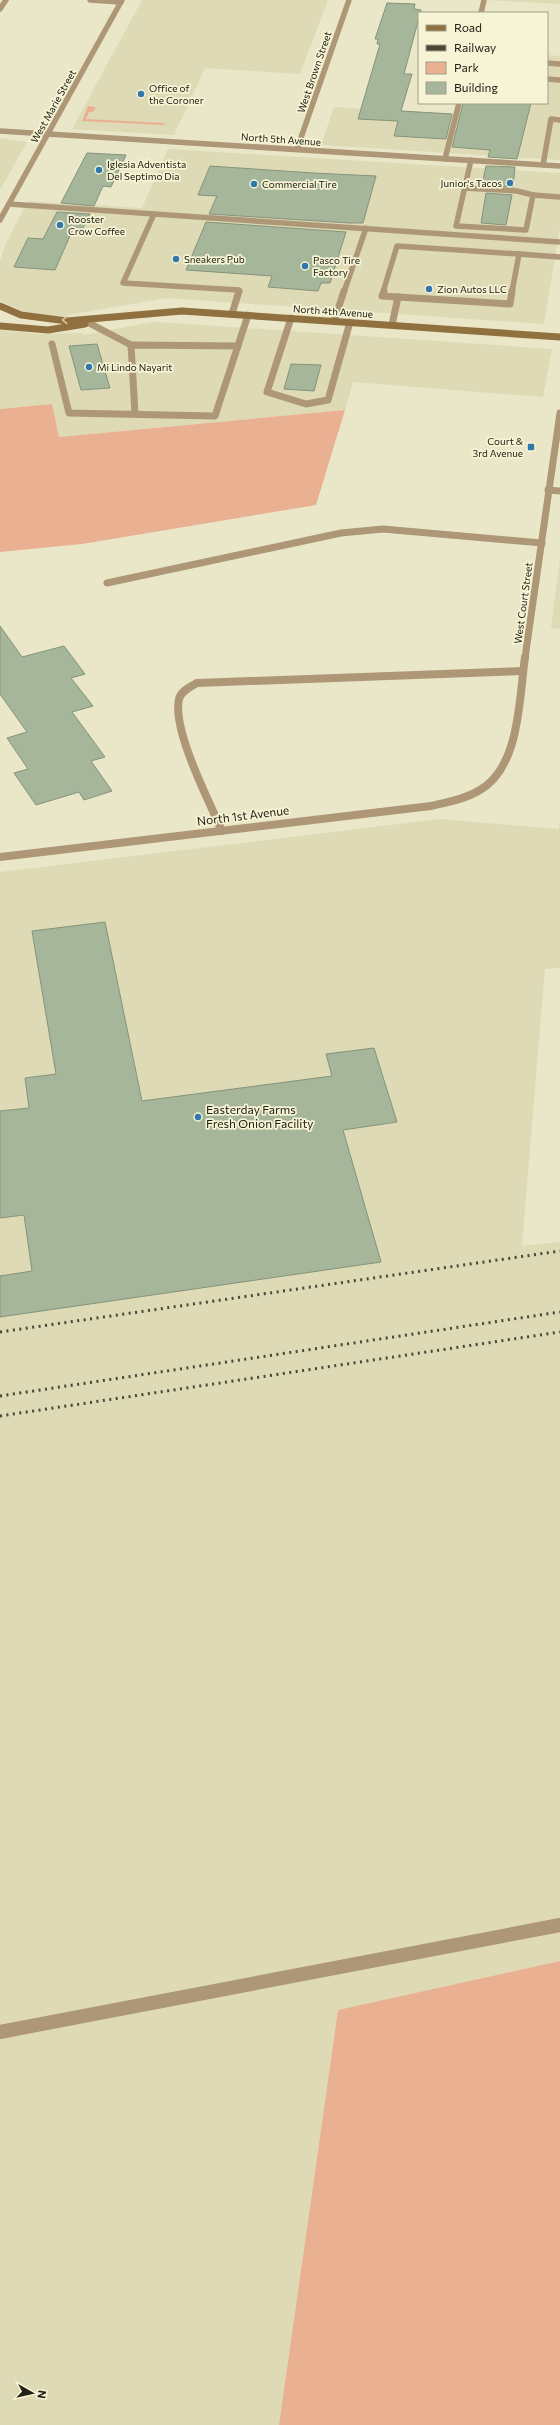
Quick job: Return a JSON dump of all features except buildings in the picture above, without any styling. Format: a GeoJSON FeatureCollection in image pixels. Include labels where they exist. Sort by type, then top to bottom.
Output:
{"type":"FeatureCollection","features":[{"type":"Feature","properties":{"kind":"main road","name":"North 4th Avenue"},"geometry":{"type":"LineString","coordinates":[[0,306],[19,314],[44,319],[104,319],[170,311],[560,336]]}},
{"type":"Feature","properties":{"kind":"main road","name":"North 4th Avenue"},"geometry":{"type":"LineString","coordinates":[[0,326],[48,330],[104,319]]}},
{"type":"Feature","properties":{"kind":"street"},"geometry":{"type":"LineString","coordinates":[[0,9],[6,0]]}},
{"type":"Feature","properties":{"kind":"street"},"geometry":{"type":"LineString","coordinates":[[90,0],[121,1]]}},
{"type":"Feature","properties":{"kind":"street","name":"West Brown Street"},"geometry":{"type":"LineString","coordinates":[[297,149],[349,0]]}},
{"type":"Feature","properties":{"kind":"street"},"geometry":{"type":"LineString","coordinates":[[481,12],[484,0]]}},
{"type":"Feature","properties":{"kind":"street","name":"West Marie Street"},"geometry":{"type":"LineString","coordinates":[[0,220],[121,1]]}},
{"type":"Feature","properties":{"kind":"street"},"geometry":{"type":"LineString","coordinates":[[548,63],[560,64]]}},
{"type":"Feature","properties":{"kind":"street"},"geometry":{"type":"LineString","coordinates":[[548,79],[560,80]]}},
{"type":"Feature","properties":{"kind":"street"},"geometry":{"type":"LineString","coordinates":[[445,159],[458,104]]}},
{"type":"Feature","properties":{"kind":"street"},"geometry":{"type":"LineString","coordinates":[[543,165],[551,119],[560,120]]}},
{"type":"Feature","properties":{"kind":"street","name":"North 5th Avenue"},"geometry":{"type":"LineString","coordinates":[[0,131],[560,166]]}},
{"type":"Feature","properties":{"kind":"street"},"geometry":{"type":"LineString","coordinates":[[471,160],[456,226],[526,230],[533,195]]}},
{"type":"Feature","properties":{"kind":"street"},"geometry":{"type":"LineString","coordinates":[[465,188],[517,191],[533,195],[560,197]]}},
{"type":"Feature","properties":{"kind":"street"},"geometry":{"type":"LineString","coordinates":[[9,204],[560,242]]}},
{"type":"Feature","properties":{"kind":"street"},"geometry":{"type":"LineString","coordinates":[[154,214],[123,283],[239,290],[232,314]]}},
{"type":"Feature","properties":{"kind":"street"},"geometry":{"type":"LineString","coordinates":[[334,321],[366,228]]}},
{"type":"Feature","properties":{"kind":"street"},"geometry":{"type":"LineString","coordinates":[[519,254],[510,304],[382,296],[396,246],[519,254],[560,258]]}},
{"type":"Feature","properties":{"kind":"street"},"geometry":{"type":"LineString","coordinates":[[392,325],[398,297]]}},
{"type":"Feature","properties":{"kind":"street"},"geometry":{"type":"LineString","coordinates":[[52,344],[69,413],[215,416],[248,315]]}},
{"type":"Feature","properties":{"kind":"street"},"geometry":{"type":"LineString","coordinates":[[291,318],[267,392],[306,404],[328,400],[350,322]]}},
{"type":"Feature","properties":{"kind":"street"},"geometry":{"type":"LineString","coordinates":[[89,323],[131,345],[238,346]]}},
{"type":"Feature","properties":{"kind":"street"},"geometry":{"type":"LineString","coordinates":[[131,345],[135,414]]}},
{"type":"Feature","properties":{"kind":"street","name":"West Court Street"},"geometry":{"type":"LineString","coordinates":[[487,788],[506,766],[511,752],[560,413]]}},
{"type":"Feature","properties":{"kind":"street"},"geometry":{"type":"LineString","coordinates":[[548,490],[560,491]]}},
{"type":"Feature","properties":{"kind":"street"},"geometry":{"type":"LineString","coordinates":[[108,583],[341,533],[383,530],[542,542]]}},
{"type":"Feature","properties":{"kind":"street"},"geometry":{"type":"LineString","coordinates":[[222,831],[183,735],[177,710],[180,697],[186,689],[197,683],[523,671]]}},
{"type":"Feature","properties":{"kind":"street","name":"North 1st Avenue"},"geometry":{"type":"LineString","coordinates":[[0,857],[432,806],[471,796],[487,788]]}},
{"type":"Feature","properties":{"kind":"street"},"geometry":{"type":"LineString","coordinates":[[0,2032],[560,1925]]}},
{"type":"Feature","properties":{"kind":"shaded area"},"geometry":{"type":"Polygon","coordinates":[[[142,0],[328,0],[300,74],[205,68],[174,135],[72,129],[142,0]]]}},
{"type":"Feature","properties":{"kind":"shaded area"},"geometry":{"type":"Polygon","coordinates":[[[486,0],[560,0],[560,4],[486,0]]]}},
{"type":"Feature","properties":{"kind":"shaded area"},"geometry":{"type":"Polygon","coordinates":[[[548,55],[560,56],[560,160],[321,145],[334,107],[459,114],[462,104],[548,104],[548,55]]]}},
{"type":"Feature","properties":{"kind":"shaded area"},"geometry":{"type":"Polygon","coordinates":[[[0,138],[27,142],[0,190],[0,138]]]}},
{"type":"Feature","properties":{"kind":"shaded area"},"geometry":{"type":"Polygon","coordinates":[[[168,149],[560,173],[560,228],[544,324],[167,298],[62,316],[45,316],[27,313],[0,301],[0,261],[6,243],[28,201],[142,208],[168,149]]]}},
{"type":"Feature","properties":{"kind":"shaded area"},"geometry":{"type":"Polygon","coordinates":[[[152,322],[552,349],[543,397],[353,382],[345,410],[59,437],[52,404],[0,409],[0,330],[37,334],[82,333],[84,335],[152,322]]]}},
{"type":"Feature","properties":{"kind":"shaded area"},"geometry":{"type":"Polygon","coordinates":[[[560,559],[560,629],[551,628],[560,559]]]}},
{"type":"Feature","properties":{"kind":"shaded area"},"geometry":{"type":"Polygon","coordinates":[[[560,817],[560,968],[545,969],[522,1246],[560,1242],[560,1961],[338,2010],[279,2425],[0,2425],[0,872],[440,819],[559,829],[560,817]]]}},
{"type":"Feature","properties":{"kind":"green space"},"geometry":{"type":"Polygon","coordinates":[[[88,106],[96,107],[93,112],[89,112],[86,119],[165,123],[164,125],[82,121],[88,106]]]}},
{"type":"Feature","properties":{"kind":"green space"},"geometry":{"type":"Polygon","coordinates":[[[52,404],[59,437],[345,410],[316,505],[82,544],[0,552],[0,409],[52,404]]]}},
{"type":"Feature","properties":{"kind":"green space"},"geometry":{"type":"Polygon","coordinates":[[[560,1961],[560,2425],[279,2425],[338,2010],[560,1961]]]}},
{"type":"Feature","properties":{"kind":"railway"},"geometry":{"type":"LineString","coordinates":[[0,1332],[560,1251]]}},
{"type":"Feature","properties":{"kind":"railway"},"geometry":{"type":"LineString","coordinates":[[0,1396],[560,1312]]}},
{"type":"Feature","properties":{"kind":"railway"},"geometry":{"type":"LineString","coordinates":[[0,1416],[560,1332]]}},
{"type":"Feature","properties":{"kind":"place","name":"Office of the Coroner"},"geometry":{"type":"Point","coordinates":[141,94]}},
{"type":"Feature","properties":{"kind":"place","name":"Iglesia Adventista Del Septimo Dia"},"geometry":{"type":"Point","coordinates":[99,170]}},
{"type":"Feature","properties":{"kind":"place","name":"Junior's Tacos"},"geometry":{"type":"Point","coordinates":[510,183]}},
{"type":"Feature","properties":{"kind":"place","name":"Commercial Tire"},"geometry":{"type":"Point","coordinates":[254,184]}},
{"type":"Feature","properties":{"kind":"place","name":"Rooster Crow Coffee"},"geometry":{"type":"Point","coordinates":[60,225]}},
{"type":"Feature","properties":{"kind":"place","name":"Sneakers Pub"},"geometry":{"type":"Point","coordinates":[176,259]}},
{"type":"Feature","properties":{"kind":"place","name":"Pasco Tire Factory"},"geometry":{"type":"Point","coordinates":[305,266]}},
{"type":"Feature","properties":{"kind":"place","name":"Zion Autos LLC"},"geometry":{"type":"Point","coordinates":[429,289]}},
{"type":"Feature","properties":{"kind":"place","name":"Mi Lindo Nayarit"},"geometry":{"type":"Point","coordinates":[89,367]}},
{"type":"Feature","properties":{"kind":"place","name":"Court & 3rd Avenue"},"geometry":{"type":"Point","coordinates":[531,447]}},
{"type":"Feature","properties":{"kind":"place","name":"Easterday Farms Fresh Onion Facility"},"geometry":{"type":"Point","coordinates":[198,1117]}}]}
